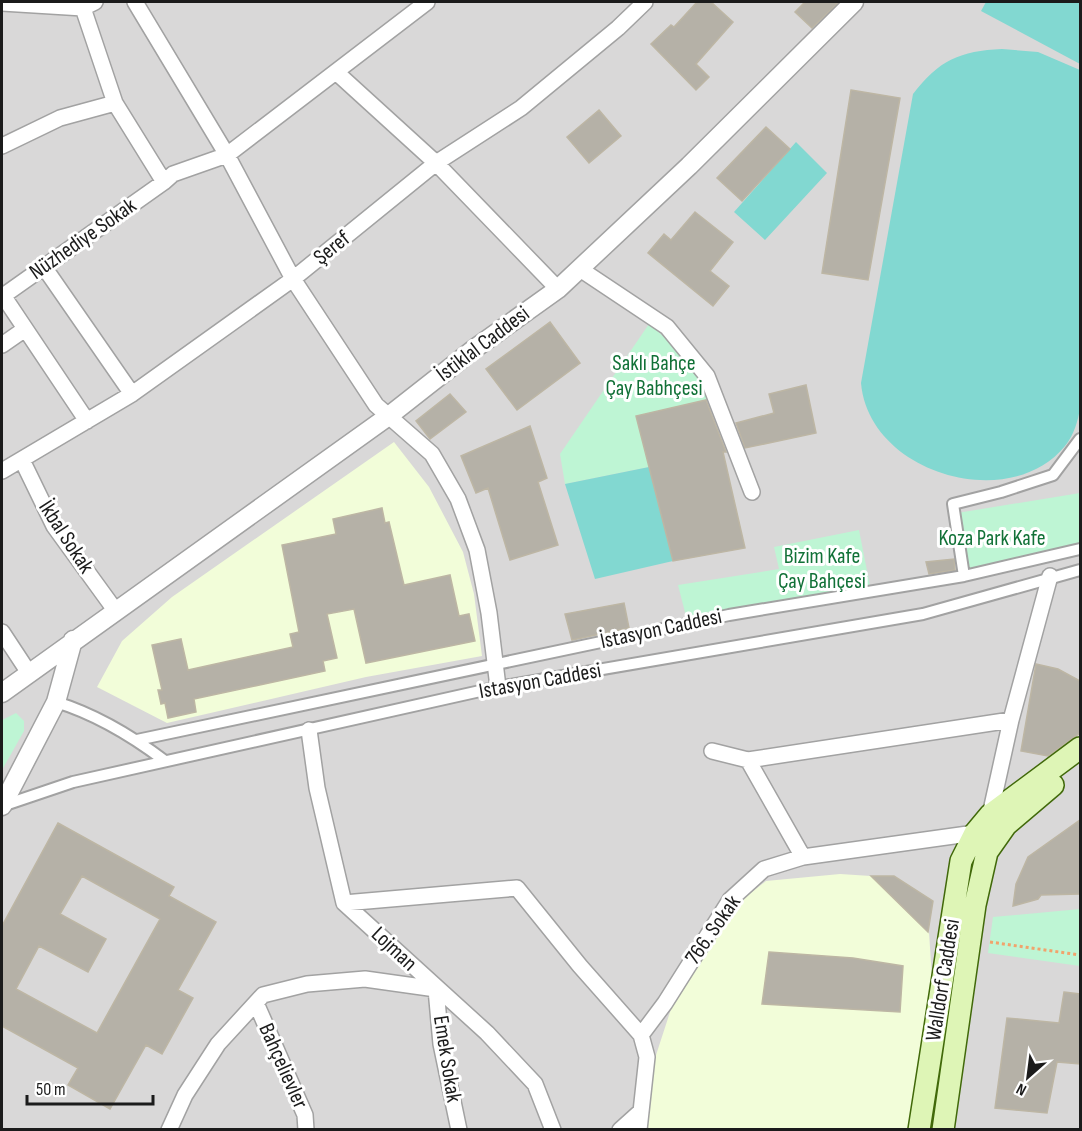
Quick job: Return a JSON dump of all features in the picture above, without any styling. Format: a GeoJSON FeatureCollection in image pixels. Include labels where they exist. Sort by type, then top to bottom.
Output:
{"type":"FeatureCollection","features":[{"type":"Feature","properties":{"kind":"main road","name":"Walldorf Caddesi"},"geometry":{"type":"LineString","coordinates":[[919,1130],[961,861],[975,833],[990,815],[1080,748]]}},
{"type":"Feature","properties":{"kind":"main road","name":"Walldorf Caddesi"},"geometry":{"type":"LineString","coordinates":[[943,1130],[975,905],[987,852],[1006,825],[1046,790],[1080,766]]}},
{"type":"Feature","properties":{"kind":"street"},"geometry":{"type":"LineString","coordinates":[[135,2],[227,155],[293,279],[376,405],[432,454],[459,499],[477,550],[489,613],[498,687]]}},
{"type":"Feature","properties":{"kind":"street","name":"Nüzhediye Sokak"},"geometry":{"type":"LineString","coordinates":[[2,295],[173,174],[227,155],[426,2]]}},
{"type":"Feature","properties":{"kind":"street","name":"Şeref"},"geometry":{"type":"LineString","coordinates":[[2,471],[132,394],[293,279],[436,164],[521,108],[618,28],[645,2]]}},
{"type":"Feature","properties":{"kind":"street","name":"İstiklal Caddesi"},"geometry":{"type":"LineString","coordinates":[[2,693],[390,415],[474,349],[558,289],[689,166],[854,2]]}},
{"type":"Feature","properties":{"kind":"street"},"geometry":{"type":"LineString","coordinates":[[2,3],[89,5],[115,103],[164,182]]}},
{"type":"Feature","properties":{"kind":"street"},"geometry":{"type":"LineString","coordinates":[[336,72],[436,164],[558,289]]}},
{"type":"Feature","properties":{"kind":"street"},"geometry":{"type":"LineString","coordinates":[[2,146],[60,118],[115,103]]}},
{"type":"Feature","properties":{"kind":"street"},"geometry":{"type":"LineString","coordinates":[[44,267],[132,394]]}},
{"type":"Feature","properties":{"kind":"street"},"geometry":{"type":"LineString","coordinates":[[580,269],[667,327],[707,376],[752,492]]}},
{"type":"Feature","properties":{"kind":"street"},"geometry":{"type":"LineString","coordinates":[[2,295],[87,421]]}},
{"type":"Feature","properties":{"kind":"street"},"geometry":{"type":"LineString","coordinates":[[2,345],[25,329]]}},
{"type":"Feature","properties":{"kind":"street"},"geometry":{"type":"LineString","coordinates":[[964,576],[952,504],[1001,492],[1053,475],[1080,438]]}},
{"type":"Feature","properties":{"kind":"street","name":"İkbal Sokak"},"geometry":{"type":"LineString","coordinates":[[22,460],[54,526],[115,610]]}},
{"type":"Feature","properties":{"kind":"street","name":"İstasyon Caddesi"},"geometry":{"type":"LineString","coordinates":[[137,740],[729,615],[964,576],[1080,549]]}},
{"type":"Feature","properties":{"kind":"street","name":"Istasyon Caddesi"},"geometry":{"type":"LineString","coordinates":[[2,806],[73,782],[498,687],[923,614],[1050,576],[1080,570]]}},
{"type":"Feature","properties":{"kind":"street"},"geometry":{"type":"LineString","coordinates":[[990,815],[1011,720],[1050,576]]}},
{"type":"Feature","properties":{"kind":"street"},"geometry":{"type":"LineString","coordinates":[[2,632],[29,673]]}},
{"type":"Feature","properties":{"kind":"street"},"geometry":{"type":"LineString","coordinates":[[2,806],[56,702],[73,640]]}},
{"type":"Feature","properties":{"kind":"street"},"geometry":{"type":"LineString","coordinates":[[56,702],[77,709],[137,740],[165,760]]}},
{"type":"Feature","properties":{"kind":"street"},"geometry":{"type":"LineString","coordinates":[[712,751],[748,760],[1011,720]]}},
{"type":"Feature","properties":{"kind":"street"},"geometry":{"type":"LineString","coordinates":[[309,730],[317,788],[344,903],[518,888],[580,966],[641,1035],[647,1057],[639,1130]]}},
{"type":"Feature","properties":{"kind":"street"},"geometry":{"type":"LineString","coordinates":[[748,760],[803,857]]}},
{"type":"Feature","properties":{"kind":"street","name":"766. Sokak"},"geometry":{"type":"LineString","coordinates":[[641,1035],[665,1003],[730,900],[764,869],[803,857],[975,833]]}},
{"type":"Feature","properties":{"kind":"street","name":"Lojman"},"geometry":{"type":"LineString","coordinates":[[344,903],[436,989],[488,1033],[535,1084],[553,1130]]}},
{"type":"Feature","properties":{"kind":"street"},"geometry":{"type":"LineString","coordinates":[[169,1130],[185,1095],[218,1044],[263,995],[307,984],[365,979],[436,989]]}},
{"type":"Feature","properties":{"kind":"street","name":"Emek Sokak"},"geometry":{"type":"LineString","coordinates":[[436,989],[441,1044],[459,1130]]}},
{"type":"Feature","properties":{"kind":"street","name":"Bahçelievler"},"geometry":{"type":"LineString","coordinates":[[256,1004],[305,1115],[306,1130]]}},
{"type":"Feature","properties":{"kind":"street"},"geometry":{"type":"LineString","coordinates":[[620,1130],[640,1112]]}},
{"type":"Feature","properties":{"kind":"path"},"geometry":{"type":"LineString","coordinates":[[990,942],[1080,955]]}},
{"type":"Feature","properties":{"kind":"shaded area"},"geometry":{"type":"Polygon","coordinates":[[[2,2],[1080,2],[1080,1129],[2,1129],[2,2]]]}},
{"type":"Feature","properties":{"kind":"shaded area"},"geometry":{"type":"Polygon","coordinates":[[[986,2],[1080,2],[1080,64],[981,11],[986,2]]]}},
{"type":"Feature","properties":{"kind":"shaded area"},"geometry":{"type":"Polygon","coordinates":[[[1002,49],[1038,52],[1080,70],[1080,408],[1075,428],[1068,442],[1041,467],[1011,478],[978,480],[945,474],[915,461],[889,441],[870,415],[861,383],[913,94],[932,73],[951,60],[974,52],[1002,49]]]}},
{"type":"Feature","properties":{"kind":"shaded area"},"geometry":{"type":"Polygon","coordinates":[[[796,142],[827,173],[765,240],[734,212],[796,142]]]}},
{"type":"Feature","properties":{"kind":"shaded area"},"geometry":{"type":"Polygon","coordinates":[[[394,442],[429,487],[463,552],[474,594],[482,656],[366,677],[167,723],[97,687],[122,641],[172,597],[394,442]]]}},
{"type":"Feature","properties":{"kind":"shaded area"},"geometry":{"type":"Polygon","coordinates":[[[649,467],[673,561],[595,579],[565,484],[649,467]]]}},
{"type":"Feature","properties":{"kind":"shaded area"},"geometry":{"type":"Polygon","coordinates":[[[840,874],[871,876],[929,932],[935,1025],[919,1129],[640,1130],[645,1089],[671,1009],[733,907],[766,881],[840,874]]]}},
{"type":"Feature","properties":{"kind":"green space","name":"Saklı Bahçe Çay Babhçesi"},"geometry":{"type":"Polygon","coordinates":[[[649,324],[684,358],[709,399],[636,416],[649,467],[565,484],[560,454],[649,324]]]}},
{"type":"Feature","properties":{"kind":"green space","name":"Koza Park Kafe"},"geometry":{"type":"Polygon","coordinates":[[[1080,493],[1080,549],[964,576],[957,513],[1080,493]]]}},
{"type":"Feature","properties":{"kind":"green space","name":"Bizim Kafe Çay Bahçesi"},"geometry":{"type":"Polygon","coordinates":[[[859,530],[871,591],[688,624],[678,585],[779,569],[774,547],[859,530]]]}},
{"type":"Feature","properties":{"kind":"green space"},"geometry":{"type":"Polygon","coordinates":[[[16,713],[24,721],[24,731],[2,770],[2,720],[16,713]]]}},
{"type":"Feature","properties":{"kind":"green space"},"geometry":{"type":"Polygon","coordinates":[[[1080,909],[1080,966],[988,953],[993,917],[1080,909]]]}},
{"type":"Feature","properties":{"kind":"building"},"geometry":{"type":"Polygon","coordinates":[[[697,2],[711,2],[733,22],[696,64],[709,77],[696,90],[651,44],[671,25],[674,27],[697,2]]]}},
{"type":"Feature","properties":{"kind":"building"},"geometry":{"type":"Polygon","coordinates":[[[805,2],[839,2],[812,28],[795,12],[805,2]]]}},
{"type":"Feature","properties":{"kind":"building"},"geometry":{"type":"Polygon","coordinates":[[[851,90],[900,98],[868,280],[822,273],[851,90]]]}},
{"type":"Feature","properties":{"kind":"building"},"geometry":{"type":"Polygon","coordinates":[[[599,110],[621,136],[589,163],[567,137],[599,110]]]}},
{"type":"Feature","properties":{"kind":"building"},"geometry":{"type":"Polygon","coordinates":[[[766,127],[790,149],[742,201],[717,178],[766,127]]]}},
{"type":"Feature","properties":{"kind":"building"},"geometry":{"type":"Polygon","coordinates":[[[695,212],[733,242],[710,271],[729,286],[713,306],[648,253],[664,234],[671,240],[695,212]]]}},
{"type":"Feature","properties":{"kind":"building"},"geometry":{"type":"Polygon","coordinates":[[[550,322],[580,363],[517,410],[486,369],[550,322]]]}},
{"type":"Feature","properties":{"kind":"building"},"geometry":{"type":"Polygon","coordinates":[[[806,385],[816,433],[745,448],[736,423],[774,413],[769,394],[806,385]]]}},
{"type":"Feature","properties":{"kind":"building"},"geometry":{"type":"Polygon","coordinates":[[[450,394],[466,412],[430,439],[416,421],[450,394]]]}},
{"type":"Feature","properties":{"kind":"building"},"geometry":{"type":"Polygon","coordinates":[[[706,400],[726,452],[723,452],[745,548],[673,561],[636,416],[706,400]]]}},
{"type":"Feature","properties":{"kind":"building"},"geometry":{"type":"Polygon","coordinates":[[[530,426],[547,478],[538,482],[558,545],[510,560],[488,488],[476,493],[461,456],[530,426]]]}},
{"type":"Feature","properties":{"kind":"building"},"geometry":{"type":"Polygon","coordinates":[[[382,508],[385,523],[389,522],[404,585],[450,575],[459,616],[469,614],[475,641],[366,663],[354,609],[327,614],[337,658],[323,661],[325,671],[194,699],[196,712],[168,718],[165,703],[161,704],[158,690],[162,690],[152,645],[181,639],[188,670],[293,647],[290,634],[299,632],[282,545],[336,534],[333,519],[382,508]]]}},
{"type":"Feature","properties":{"kind":"building"},"geometry":{"type":"Polygon","coordinates":[[[954,559],[955,570],[929,574],[926,562],[954,559]]]}},
{"type":"Feature","properties":{"kind":"building"},"geometry":{"type":"Polygon","coordinates":[[[624,603],[629,628],[572,640],[565,614],[624,603]]]}},
{"type":"Feature","properties":{"kind":"building"},"geometry":{"type":"Polygon","coordinates":[[[1036,664],[1058,669],[1080,681],[1080,733],[1048,756],[1021,751],[1036,664]]]}},
{"type":"Feature","properties":{"kind":"building"},"geometry":{"type":"Polygon","coordinates":[[[1080,820],[1080,894],[1041,895],[1038,899],[1013,906],[1016,884],[1028,857],[1080,820]]]}},
{"type":"Feature","properties":{"kind":"building"},"geometry":{"type":"Polygon","coordinates":[[[58,823],[174,887],[169,896],[216,922],[178,990],[193,998],[162,1054],[146,1045],[110,1109],[68,1085],[78,1068],[2,1026],[2,926],[58,823]],[[82,876],[60,914],[106,939],[88,972],[39,946],[16,989],[97,1033],[160,919],[82,876]]]}},
{"type":"Feature","properties":{"kind":"building"},"geometry":{"type":"Polygon","coordinates":[[[871,876],[894,876],[933,901],[928,932],[871,876]]]}},
{"type":"Feature","properties":{"kind":"building"},"geometry":{"type":"Polygon","coordinates":[[[769,952],[853,958],[903,966],[900,1012],[762,1004],[769,952]]]}},
{"type":"Feature","properties":{"kind":"building"},"geometry":{"type":"Polygon","coordinates":[[[1064,992],[1080,994],[1080,1064],[1057,1062],[1047,1113],[995,1108],[1007,1018],[1059,1023],[1064,992]]]}}]}
